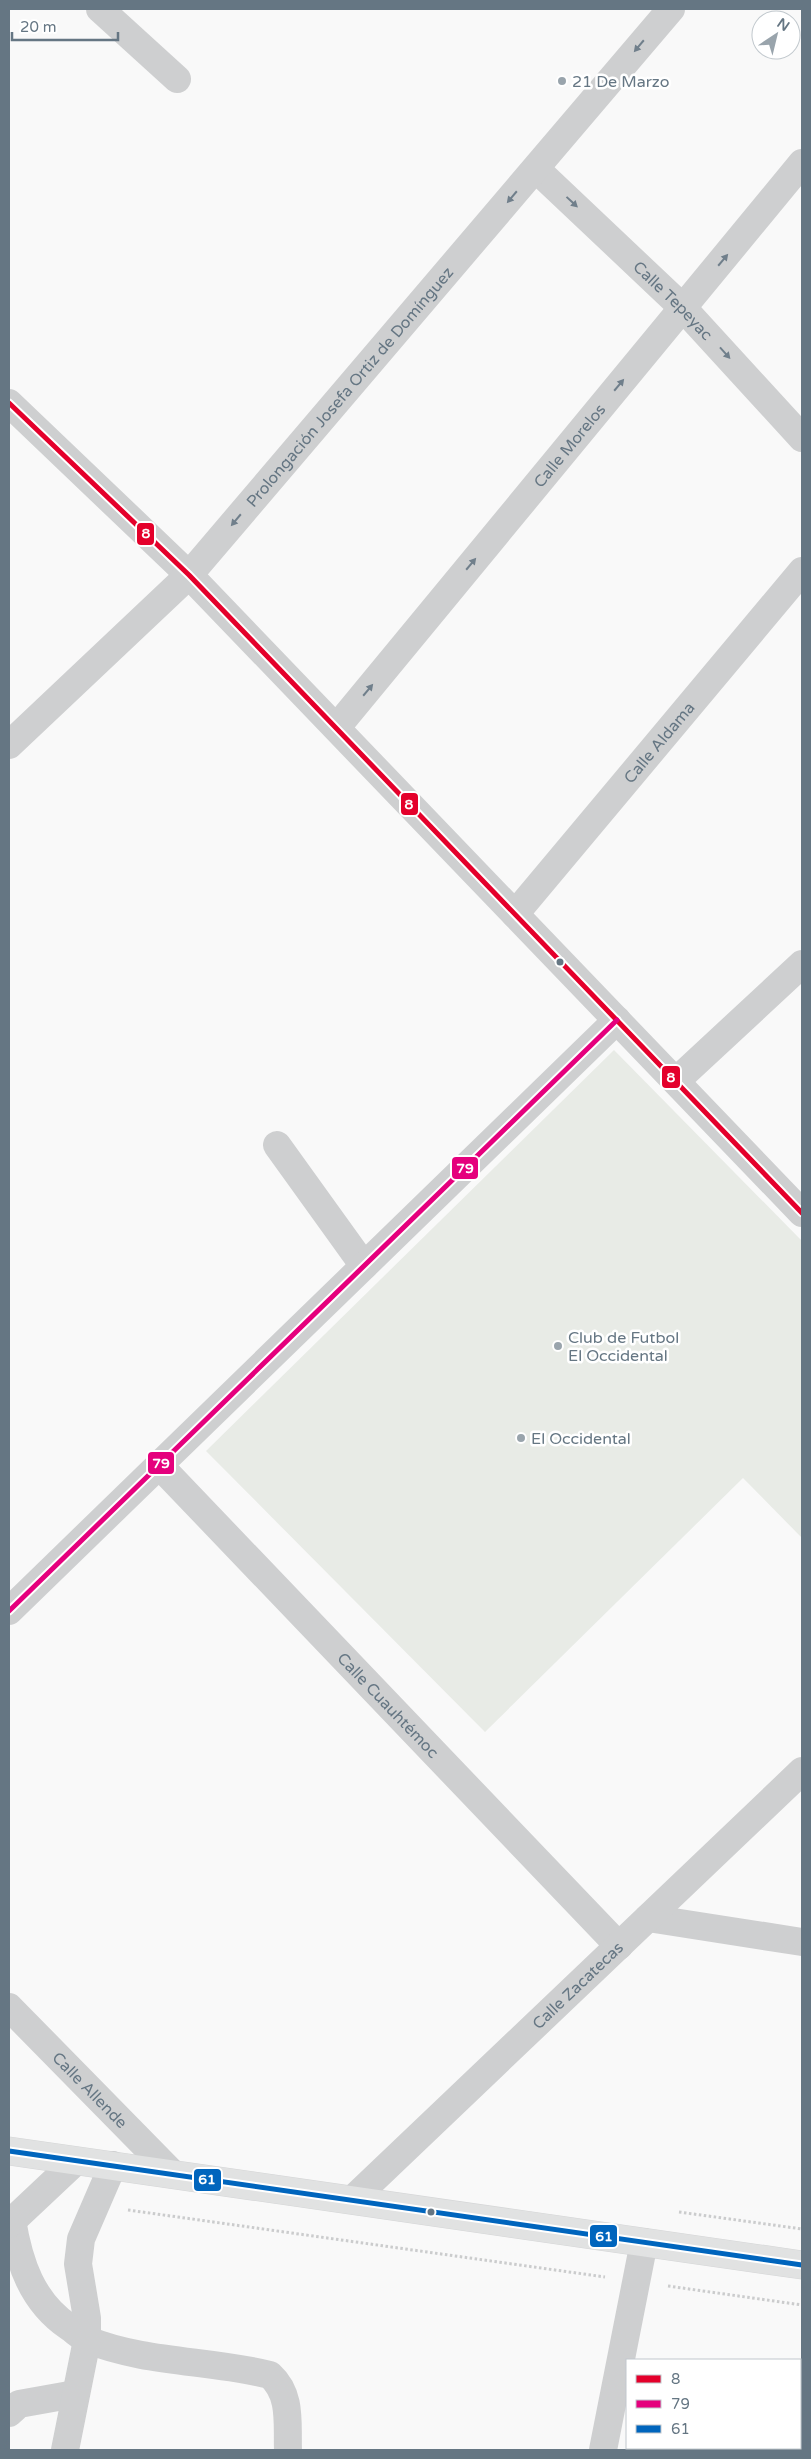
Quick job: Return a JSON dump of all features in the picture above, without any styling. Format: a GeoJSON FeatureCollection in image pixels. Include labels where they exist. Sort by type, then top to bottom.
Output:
{"type":"FeatureCollection","features":[{"type":"Feature","properties":{"kind":"street"},"geometry":{"type":"LineString","coordinates":[[100,9],[177,79]]}},
{"type":"Feature","properties":{"kind":"street","name":"Prolongación Josefa Ortiz de Domínguez"},"geometry":{"type":"LineString","coordinates":[[9,745],[189,575],[671,9]]}},
{"type":"Feature","properties":{"kind":"street","name":"Calle Morelos"},"geometry":{"type":"LineString","coordinates":[[337,727],[802,163]]}},
{"type":"Feature","properties":{"kind":"street","name":"Calle Tepeyac"},"geometry":{"type":"LineString","coordinates":[[536,169],[683,308],[802,438]]}},
{"type":"Feature","properties":{"kind":"street"},"geometry":{"type":"LineString","coordinates":[[9,403],[189,575],[802,1213]]}},
{"type":"Feature","properties":{"kind":"street","name":"Calle Aldama"},"geometry":{"type":"LineString","coordinates":[[515,914],[802,571]]}},
{"type":"Feature","properties":{"kind":"street"},"geometry":{"type":"LineString","coordinates":[[676,1081],[802,964]]}},
{"type":"Feature","properties":{"kind":"street"},"geometry":{"type":"LineString","coordinates":[[9,1611],[617,1020]]}},
{"type":"Feature","properties":{"kind":"street"},"geometry":{"type":"LineString","coordinates":[[277,1144],[364,1266]]}},
{"type":"Feature","properties":{"kind":"street","name":"Calle Cuauhtémoc"},"geometry":{"type":"LineString","coordinates":[[159,1465],[619,1946]]}},
{"type":"Feature","properties":{"kind":"street","name":"Calle Zacatecas"},"geometry":{"type":"LineString","coordinates":[[354,2199],[802,1771]]}},
{"type":"Feature","properties":{"kind":"street"},"geometry":{"type":"LineString","coordinates":[[648,1918],[802,1942]]}},
{"type":"Feature","properties":{"kind":"street","name":"Calle Allende"},"geometry":{"type":"LineString","coordinates":[[9,2007],[173,2174]]}},
{"type":"Feature","properties":{"kind":"street"},"geometry":{"type":"LineString","coordinates":[[9,2152],[354,2199],[802,2265]]}},
{"type":"Feature","properties":{"kind":"street"},"geometry":{"type":"LineString","coordinates":[[76,2160],[10,2222],[17,2252],[35,2294],[61,2322],[87,2340],[130,2352],[270,2375],[280,2384],[287,2398],[288,2450]]}},
{"type":"Feature","properties":{"kind":"street"},"geometry":{"type":"LineString","coordinates":[[65,2450],[87,2340],[87,2318],[78,2264],[81,2239],[113,2165]]}},
{"type":"Feature","properties":{"kind":"street"},"geometry":{"type":"LineString","coordinates":[[603,2450],[644,2242]]}},
{"type":"Feature","properties":{"kind":"street"},"geometry":{"type":"LineString","coordinates":[[9,2413],[19,2404],[76,2394]]}},
{"type":"Feature","properties":{"kind":"path"},"geometry":{"type":"LineString","coordinates":[[126,2209],[606,2277]]}},
{"type":"Feature","properties":{"kind":"path"},"geometry":{"type":"LineString","coordinates":[[665,2286],[802,2305]]}},
{"type":"Feature","properties":{"kind":"shaded area","name":"Club de Futbol El Occidental"},"geometry":{"type":"Polygon","coordinates":[[[614,1050],[802,1241],[802,1538],[743,1478],[485,1732],[206,1451],[614,1050]]]}},
{"type":"Feature","properties":{"kind":"transit line","name":"8"},"geometry":{"type":"LineString","coordinates":[[9,403],[189,575],[802,1213]]}},
{"type":"Feature","properties":{"kind":"transit line","name":"79"},"geometry":{"type":"LineString","coordinates":[[9,1611],[617,1020]]}},
{"type":"Feature","properties":{"kind":"transit line","name":"61"},"geometry":{"type":"LineString","coordinates":[[9,2151],[802,2265]]}},
{"type":"Feature","properties":{"kind":"place","name":"21 De Marzo"},"geometry":{"type":"Point","coordinates":[562,81]}},
{"type":"Feature","properties":{"kind":"place","name":"Club de Futbol El Occidental"},"geometry":{"type":"Point","coordinates":[558,1346]}},
{"type":"Feature","properties":{"kind":"place","name":"El Occidental"},"geometry":{"type":"Point","coordinates":[521,1438]}}]}
